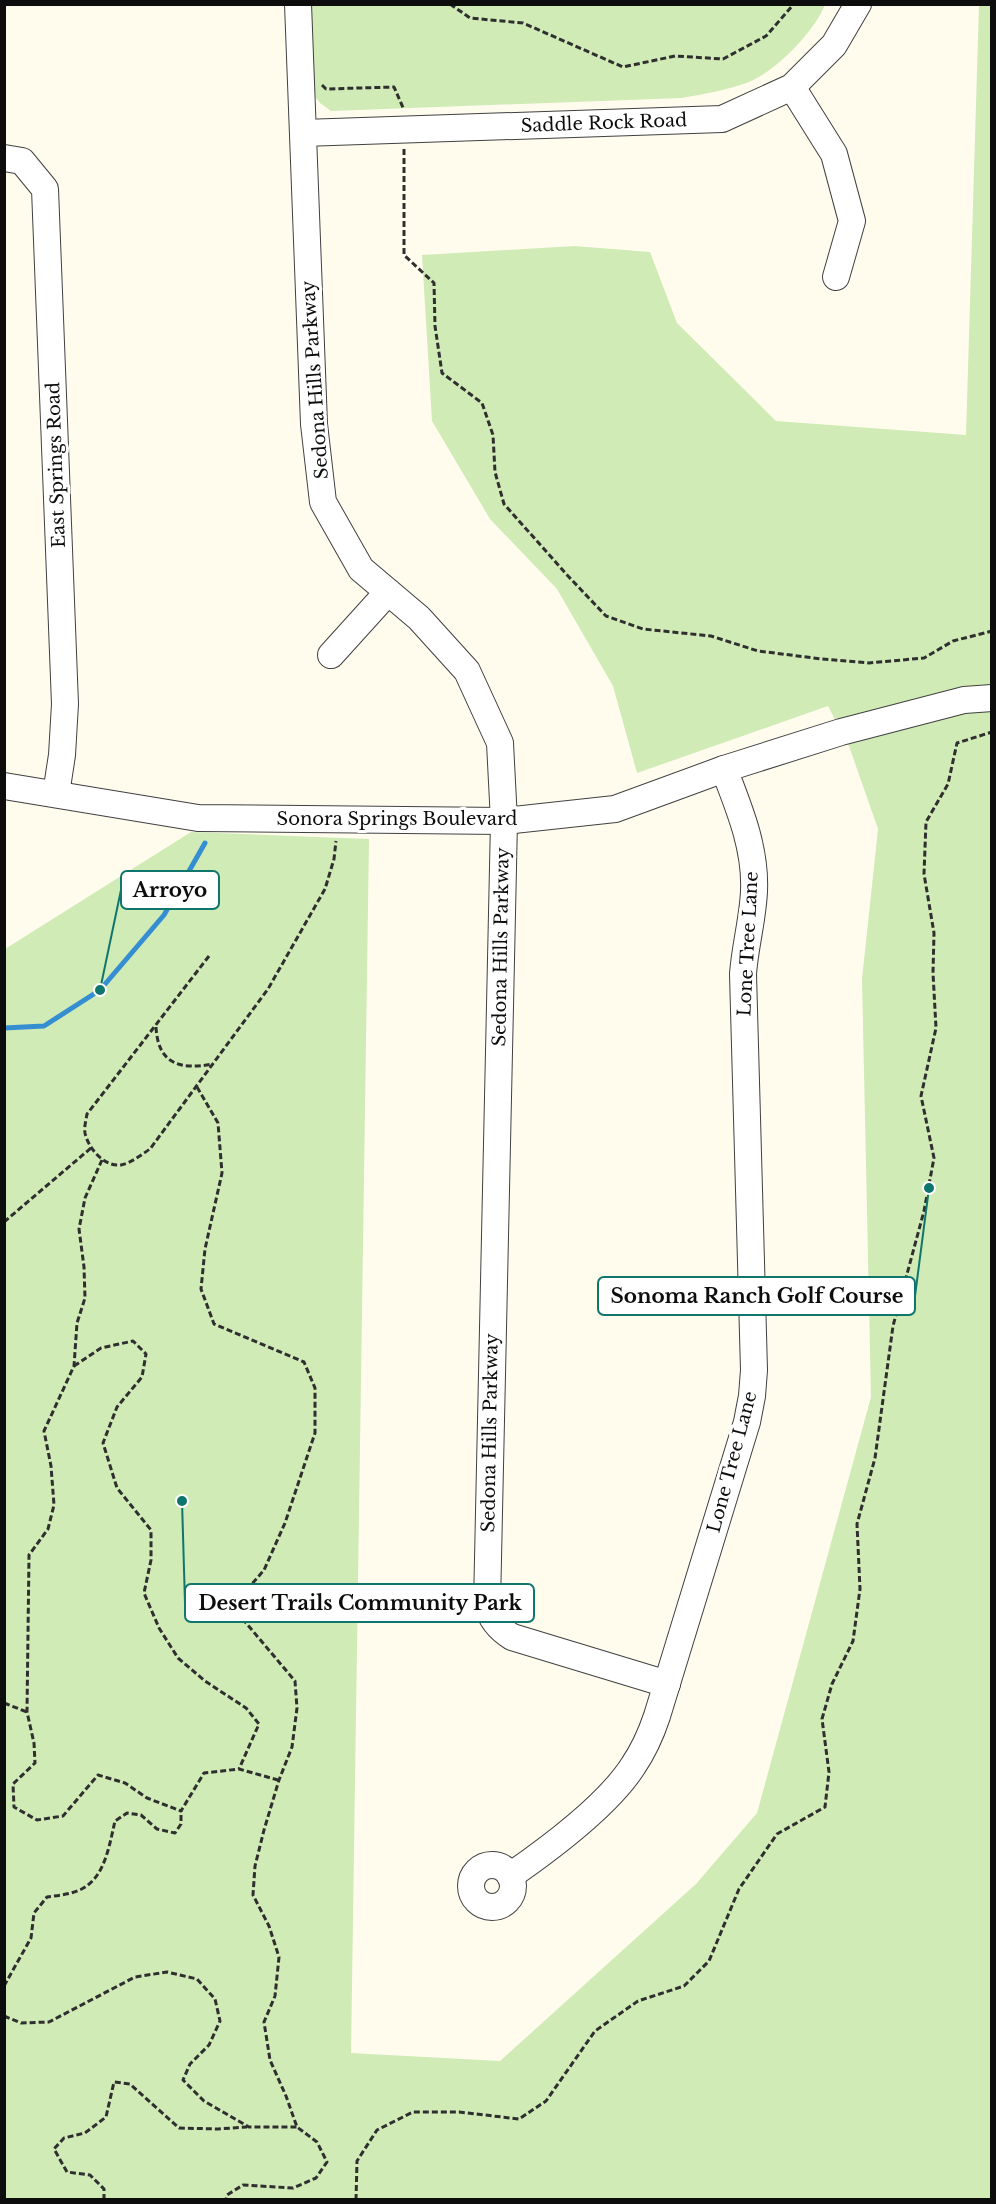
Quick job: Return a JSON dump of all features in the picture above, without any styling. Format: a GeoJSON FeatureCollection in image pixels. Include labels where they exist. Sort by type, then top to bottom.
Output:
{"type":"FeatureCollection","features":[{"type":"Feature","properties":{"kind":"street","name":"Sedona Hills Parkway"},"geometry":{"type":"LineString","coordinates":[[298,4],[314,424],[323,502],[361,569],[419,618],[467,671],[500,743],[504,821],[487,1605],[489,1614],[497,1626],[512,1637],[667,1684]]}},
{"type":"Feature","properties":{"kind":"street","name":"Saddle Rock Road"},"geometry":{"type":"LineString","coordinates":[[303,134],[722,119],[792,87],[834,45],[858,4]]}},
{"type":"Feature","properties":{"kind":"street"},"geometry":{"type":"LineString","coordinates":[[792,87],[834,154],[852,221],[836,277]]}},
{"type":"Feature","properties":{"kind":"street","name":"East Springs Road"},"geometry":{"type":"LineString","coordinates":[[4,158],[22,161],[45,189],[65,704],[62,755],[56,794]]}},
{"type":"Feature","properties":{"kind":"street"},"geometry":{"type":"LineString","coordinates":[[331,655],[388,592]]}},
{"type":"Feature","properties":{"kind":"street","name":"Sonora Springs Boulevard"},"geometry":{"type":"LineString","coordinates":[[4,786],[198,818],[504,821],[615,809],[724,769],[841,732],[964,700],[992,698]]}},
{"type":"Feature","properties":{"kind":"street","name":"Lone Tree Lane"},"geometry":{"type":"LineString","coordinates":[[510,1876],[590,1813],[620,1784],[646,1743],[667,1684],[747,1422],[754,1383],[743,988],[744,958],[752,908],[754,874],[745,826],[724,769]]}},
{"type":"Feature","properties":{"kind":"path"},"geometry":{"type":"LineString","coordinates":[[450,4],[470,18],[523,23],[623,67],[675,56],[723,59],[766,36],[794,4]]}},
{"type":"Feature","properties":{"kind":"path"},"geometry":{"type":"LineString","coordinates":[[320,83],[326,89],[394,87],[404,106],[404,255],[434,283],[435,326],[442,373],[482,403],[493,435],[495,472],[504,504],[606,616],[643,629],[711,636],[758,651],[869,663],[924,658],[952,641],[992,631]]}},
{"type":"Feature","properties":{"kind":"path"},"geometry":{"type":"LineString","coordinates":[[356,2199],[357,2161],[377,2130],[413,2112],[459,2112],[519,2119],[546,2101],[595,2031],[638,2001],[684,1986],[709,1961],[739,1889],[777,1834],[825,1807],[830,1772],[822,1719],[832,1684],[853,1641],[860,1589],[857,1524],[875,1458],[893,1326],[924,1211],[934,1158],[921,1096],[936,1028],[933,973],[934,933],[924,874],[926,822],[948,784],[957,743],[992,732]]}},
{"type":"Feature","properties":{"kind":"path"},"geometry":{"type":"LineString","coordinates":[[209,956],[87,1114],[84,1132],[91,1148],[102,1160],[119,1165],[137,1158],[150,1149],[268,989],[325,889],[334,859],[337,819]]}},
{"type":"Feature","properties":{"kind":"path"},"geometry":{"type":"LineString","coordinates":[[156,1025],[157,1039],[164,1054],[176,1064],[191,1068],[213,1064]]}},
{"type":"Feature","properties":{"kind":"path"},"geometry":{"type":"LineString","coordinates":[[197,1087],[218,1123],[222,1173],[205,1249],[201,1289],[214,1324],[304,1362],[315,1388],[315,1434],[285,1523],[264,1570],[245,1592],[241,1617],[295,1681],[297,1708],[292,1747],[279,1780],[255,1866],[253,1895],[269,1926],[279,1957],[275,1996],[264,2022],[270,2060],[297,2127],[317,2142],[327,2162],[316,2178],[293,2188],[243,2185],[227,2195],[226,2199]]}},
{"type":"Feature","properties":{"kind":"path"},"geometry":{"type":"LineString","coordinates":[[4,1222],[91,1148]]}},
{"type":"Feature","properties":{"kind":"path"},"geometry":{"type":"LineString","coordinates":[[102,1160],[86,1198],[80,1229],[85,1298],[77,1323],[74,1366],[44,1431],[51,1466],[54,1505],[48,1529],[29,1555],[27,1712],[34,1743],[35,1763],[13,1784],[14,1807],[37,1820],[63,1816],[98,1775],[125,1783],[147,1798],[180,1811]]}},
{"type":"Feature","properties":{"kind":"path"},"geometry":{"type":"LineString","coordinates":[[74,1366],[101,1348],[133,1341],[146,1354],[142,1377],[117,1407],[103,1443],[117,1488],[151,1530],[151,1560],[144,1593],[159,1628],[178,1658],[205,1681],[246,1708],[259,1724],[239,1769]]}},
{"type":"Feature","properties":{"kind":"path"},"geometry":{"type":"LineString","coordinates":[[4,1703],[27,1712]]}},
{"type":"Feature","properties":{"kind":"path"},"geometry":{"type":"LineString","coordinates":[[4,1986],[31,1938],[34,1913],[47,1897],[67,1894],[88,1886],[104,1865],[116,1821],[127,1814],[141,1815],[158,1829],[175,1833],[181,1824],[180,1811],[204,1773],[239,1769],[279,1780]]}},
{"type":"Feature","properties":{"kind":"path"},"geometry":{"type":"LineString","coordinates":[[4,2016],[21,2023],[49,2022],[135,1977],[167,1972],[197,1979],[216,1999],[220,2021],[209,2045],[190,2064],[183,2080],[204,2101],[249,2127]]}},
{"type":"Feature","properties":{"kind":"path"},"geometry":{"type":"LineString","coordinates":[[104,2199],[104,2189],[90,2175],[67,2172],[54,2149],[64,2138],[85,2133],[106,2117],[114,2082],[130,2084],[180,2128],[297,2127]]}},
{"type":"Feature","properties":{"kind":"green space"},"geometry":{"type":"Polygon","coordinates":[[[307,5],[825,5],[803,39],[771,69],[749,82],[716,91],[682,98],[331,111],[320,103],[309,89],[307,5]]]}},
{"type":"Feature","properties":{"kind":"green space"},"geometry":{"type":"Polygon","coordinates":[[[979,5],[991,5],[991,2199],[5,2200],[5,949],[191,832],[369,839],[351,2053],[500,2061],[696,1884],[757,1813],[871,1397],[862,979],[878,829],[849,746],[828,706],[637,773],[613,686],[557,589],[490,519],[432,421],[422,255],[574,246],[650,252],[677,323],[776,421],[966,435],[979,5]]]}},
{"type":"Feature","properties":{"kind":"waterway"},"geometry":{"type":"LineString","coordinates":[[4,1028],[44,1026],[100,990],[164,915],[205,843]]}},
{"type":"Feature","properties":{"kind":"place","name":"Arroyo"},"geometry":{"type":"Point","coordinates":[100,990]}},
{"type":"Feature","properties":{"kind":"place","name":"Sonoma Ranch Golf Course"},"geometry":{"type":"Point","coordinates":[929,1188]}},
{"type":"Feature","properties":{"kind":"place","name":"Desert Trails Community Park"},"geometry":{"type":"Point","coordinates":[182,1501]}}]}
